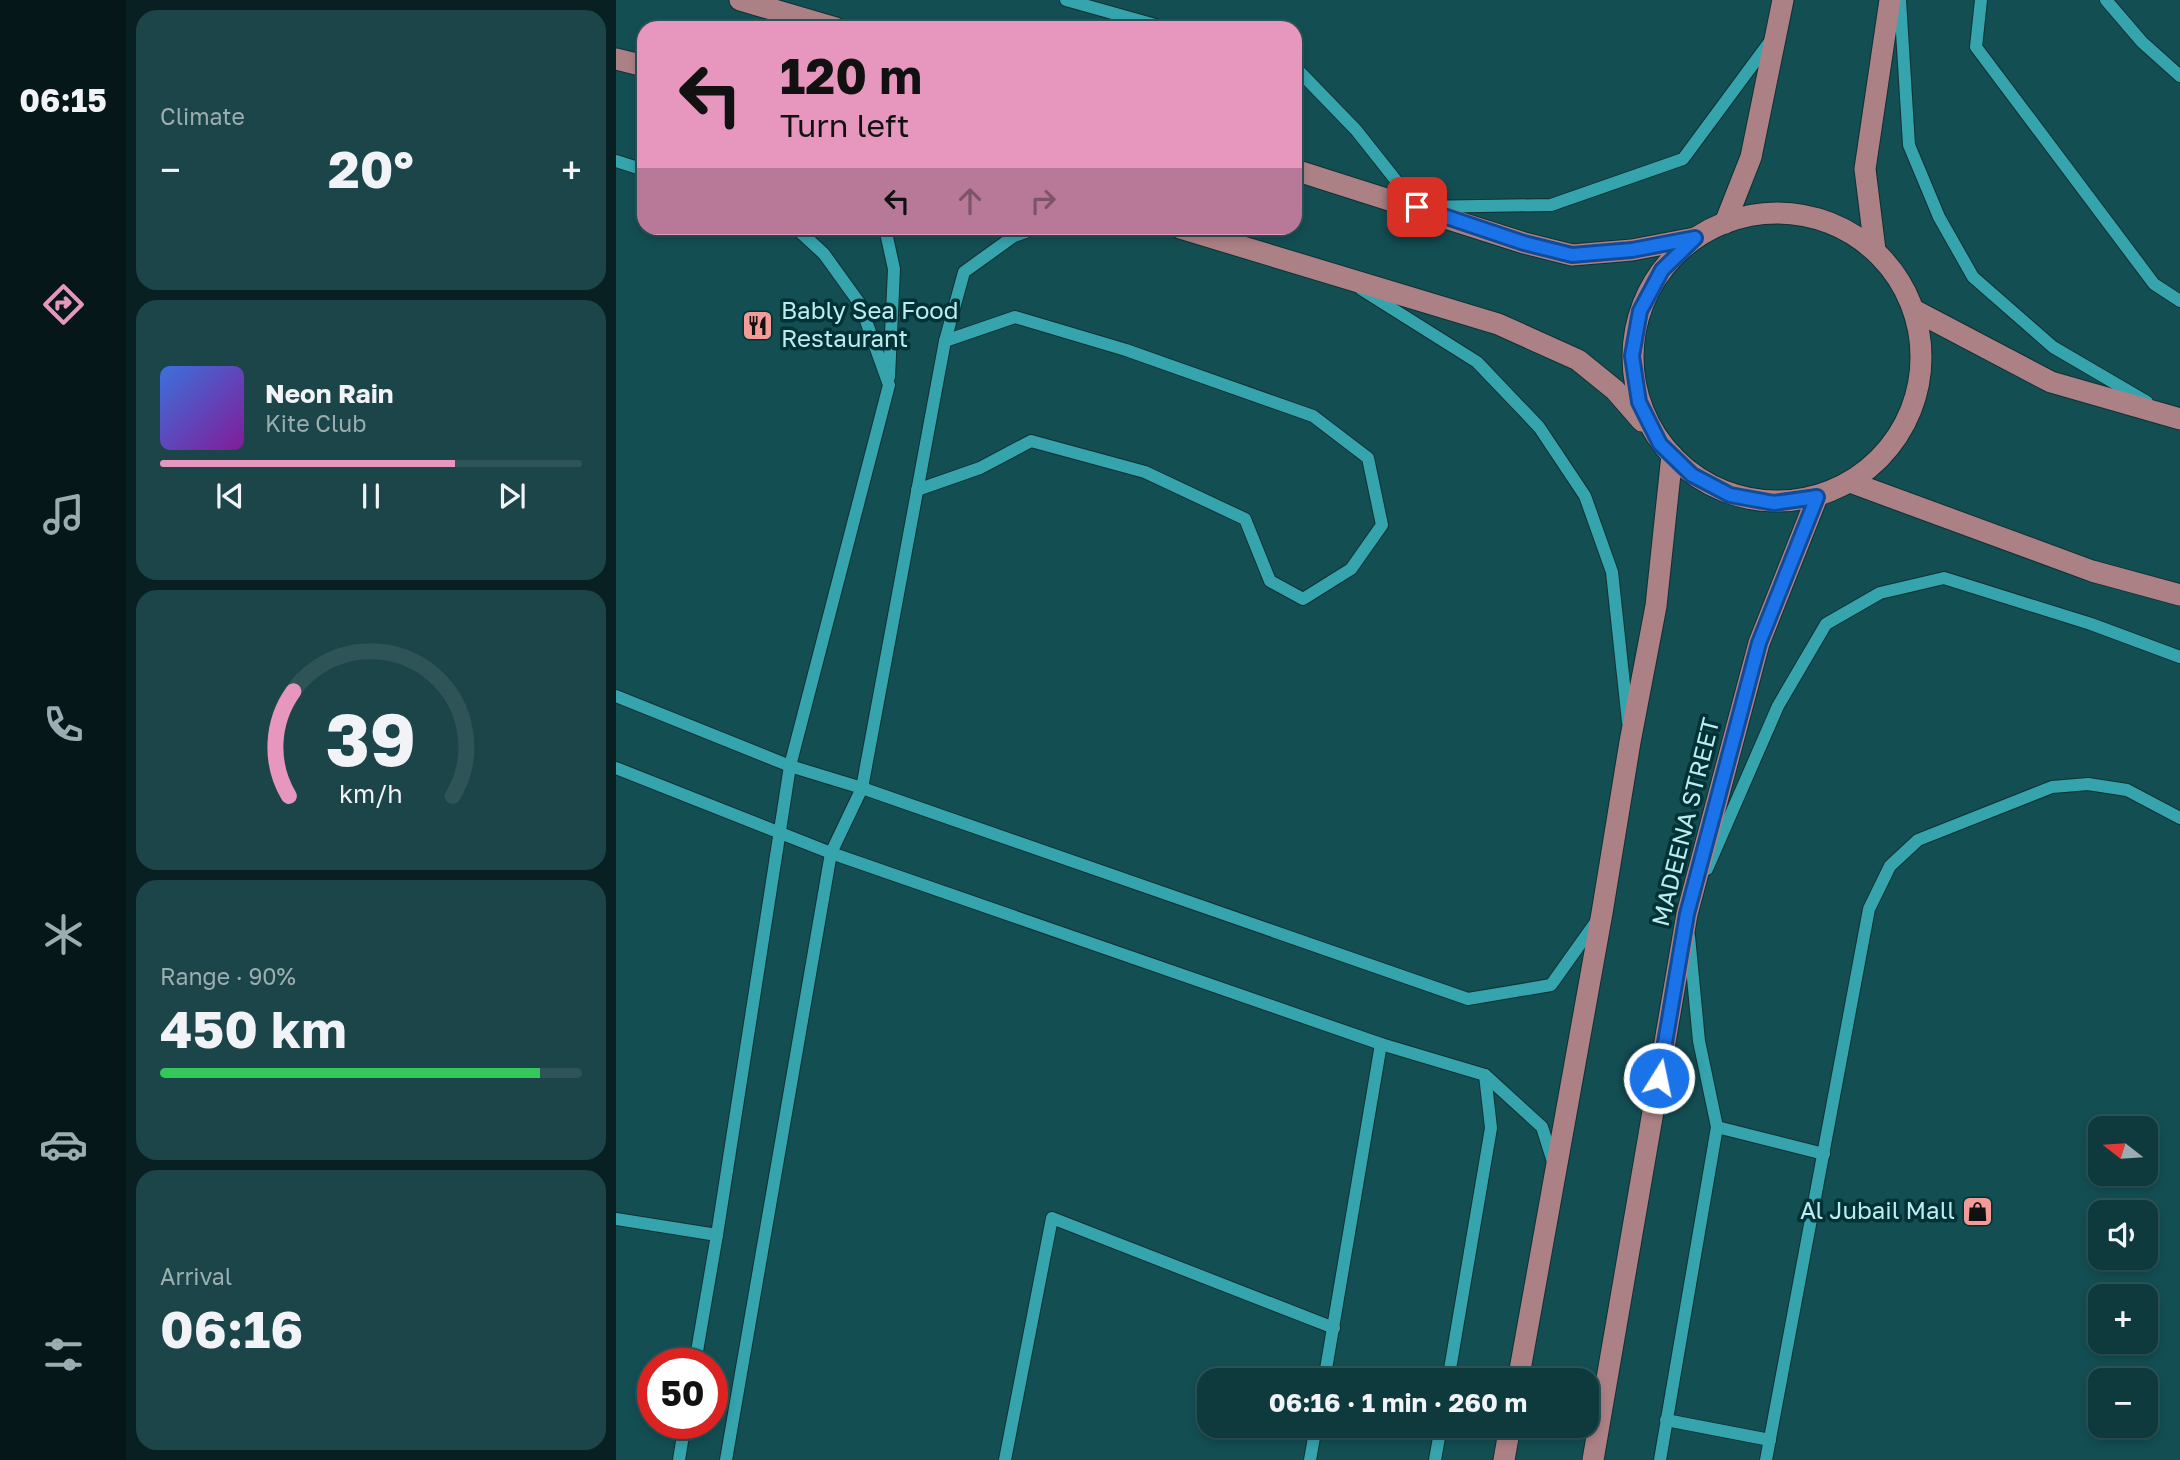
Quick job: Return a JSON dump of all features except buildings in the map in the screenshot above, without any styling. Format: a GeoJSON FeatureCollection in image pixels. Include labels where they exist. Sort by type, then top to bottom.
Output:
{"type":"FeatureCollection","features":[{"type":"Feature","properties":{"kind":"main road"},"geometry":{"type":"LineString","coordinates":[[740,0],[812,21]]}},
{"type":"Feature","properties":{"kind":"main road"},"geometry":{"type":"LineString","coordinates":[[1725,223],[1751,157],[1783,0]]}},
{"type":"Feature","properties":{"kind":"main road"},"geometry":{"type":"LineString","coordinates":[[1875,250],[1865,169],[1890,0]]}},
{"type":"Feature","properties":{"kind":"main road"},"geometry":{"type":"LineString","coordinates":[[616,59],[637,64]]}},
{"type":"Feature","properties":{"kind":"main road"},"geometry":{"type":"LineString","coordinates":[[1203,235],[1498,324],[1578,360],[1615,390],[1692,475],[1730,495],[1774,503],[1817,497],[1858,479],[1891,448],[1913,409],[1922,366],[1918,322],[1914,310],[1901,281],[1875,250],[1830,221],[1784,211],[1737,217],[1695,238],[1632,250],[1572,255],[1524,243],[1302,172]]}},
{"type":"Feature","properties":{"kind":"main road"},"geometry":{"type":"LineString","coordinates":[[1520,1368],[1656,606],[1666,449],[1639,402],[1632,356],[1640,311],[1662,270],[1695,238]]}},
{"type":"Feature","properties":{"kind":"main road"},"geometry":{"type":"LineString","coordinates":[[1914,310],[2051,382],[2174,417]]}},
{"type":"Feature","properties":{"kind":"main road"},"geometry":{"type":"LineString","coordinates":[[1850,482],[2092,571],[2180,595]]}},
{"type":"Feature","properties":{"kind":"main road","name":"MADEENA STREET"},"geometry":{"type":"LineString","coordinates":[[1593,1460],[1687,914],[1759,643],[1817,497]]}},
{"type":"Feature","properties":{"kind":"main road"},"geometry":{"type":"LineString","coordinates":[[1504,1460],[1508,1438]]}},
{"type":"Feature","properties":{"kind":"street"},"geometry":{"type":"LineString","coordinates":[[1066,0],[1141,21]]}},
{"type":"Feature","properties":{"kind":"street"},"geometry":{"type":"LineString","coordinates":[[1900,0],[1909,145],[1939,217],[1973,277],[2053,347],[2174,417]]}},
{"type":"Feature","properties":{"kind":"street"},"geometry":{"type":"LineString","coordinates":[[1981,0],[1976,47],[2154,284],[2180,300]]}},
{"type":"Feature","properties":{"kind":"street"},"geometry":{"type":"LineString","coordinates":[[2106,0],[2142,42],[2180,76]]}},
{"type":"Feature","properties":{"kind":"street"},"geometry":{"type":"LineString","coordinates":[[1302,74],[1356,130],[1417,207],[1551,205],[1683,159],[1777,31]]}},
{"type":"Feature","properties":{"kind":"street"},"geometry":{"type":"LineString","coordinates":[[616,160],[637,168]]}},
{"type":"Feature","properties":{"kind":"street"},"geometry":{"type":"LineString","coordinates":[[804,235],[824,254],[860,304],[889,385]]}},
{"type":"Feature","properties":{"kind":"street"},"geometry":{"type":"LineString","coordinates":[[698,1348],[790,766],[889,385],[894,268],[887,235]]}},
{"type":"Feature","properties":{"kind":"street"},"geometry":{"type":"LineString","coordinates":[[726,1460],[831,853],[862,788],[945,341],[964,272],[1017,235]]}},
{"type":"Feature","properties":{"kind":"street"},"geometry":{"type":"LineString","coordinates":[[1339,276],[1477,362],[1539,428],[1585,495],[1612,572],[1630,742]]}},
{"type":"Feature","properties":{"kind":"street"},"geometry":{"type":"LineString","coordinates":[[918,490],[980,467],[1031,441],[1145,472],[1245,519],[1270,581],[1303,599],[1352,569],[1382,526],[1368,458],[1313,416],[1126,350],[1015,317],[945,341]]}},
{"type":"Feature","properties":{"kind":"street"},"geometry":{"type":"LineString","coordinates":[[1660,1460],[1717,1127],[1699,1041],[1687,914],[1778,706],[1826,624],[1880,593],[1944,578],[2091,624],[2180,657]]}},
{"type":"Feature","properties":{"kind":"street"},"geometry":{"type":"LineString","coordinates":[[616,696],[790,766],[862,788],[1468,999],[1551,985],[1602,913]]}},
{"type":"Feature","properties":{"kind":"street"},"geometry":{"type":"LineString","coordinates":[[616,768],[831,853],[1381,1044],[1485,1075],[1542,1127],[1555,1169]]}},
{"type":"Feature","properties":{"kind":"street"},"geometry":{"type":"LineString","coordinates":[[1766,1460],[1869,909],[1890,866],[1918,840],[2052,787],[2088,783],[2127,790],[2180,818]]}},
{"type":"Feature","properties":{"kind":"street"},"geometry":{"type":"LineString","coordinates":[[1326,1368],[1381,1044]]}},
{"type":"Feature","properties":{"kind":"street"},"geometry":{"type":"LineString","coordinates":[[1450,1368],[1491,1128],[1485,1075]]}},
{"type":"Feature","properties":{"kind":"street"},"geometry":{"type":"LineString","coordinates":[[1717,1127],[1824,1154]]}},
{"type":"Feature","properties":{"kind":"street"},"geometry":{"type":"LineString","coordinates":[[1005,1460],[1052,1218],[1334,1328]]}},
{"type":"Feature","properties":{"kind":"street"},"geometry":{"type":"LineString","coordinates":[[616,1219],[717,1235]]}},
{"type":"Feature","properties":{"kind":"street"},"geometry":{"type":"LineString","coordinates":[[1666,1420],[1770,1440]]}},
{"type":"Feature","properties":{"kind":"street"},"geometry":{"type":"LineString","coordinates":[[1310,1460],[1314,1438]]}},
{"type":"Feature","properties":{"kind":"street"},"geometry":{"type":"LineString","coordinates":[[1435,1460],[1439,1438]]}},
{"type":"Feature","properties":{"kind":"street"},"geometry":{"type":"LineString","coordinates":[[679,1460],[682,1439]]}},
{"type":"Feature","properties":{"kind":"place","name":"Bably Sea Food Restaurant"},"geometry":{"type":"Point","coordinates":[758,325]}},
{"type":"Feature","properties":{"kind":"place","name":"Al Jubail Mall"},"geometry":{"type":"Point","coordinates":[1978,1211]}},
{"type":"Feature","properties":{"kind":"route"},"geometry":{"type":"LineString","coordinates":[[1417,207],[1524,243],[1572,255],[1632,250],[1695,238],[1662,270],[1640,311],[1632,356],[1639,402],[1660,444],[1692,475],[1730,495],[1774,503],[1817,497],[1759,643],[1687,914],[1659,1078]]}}]}
